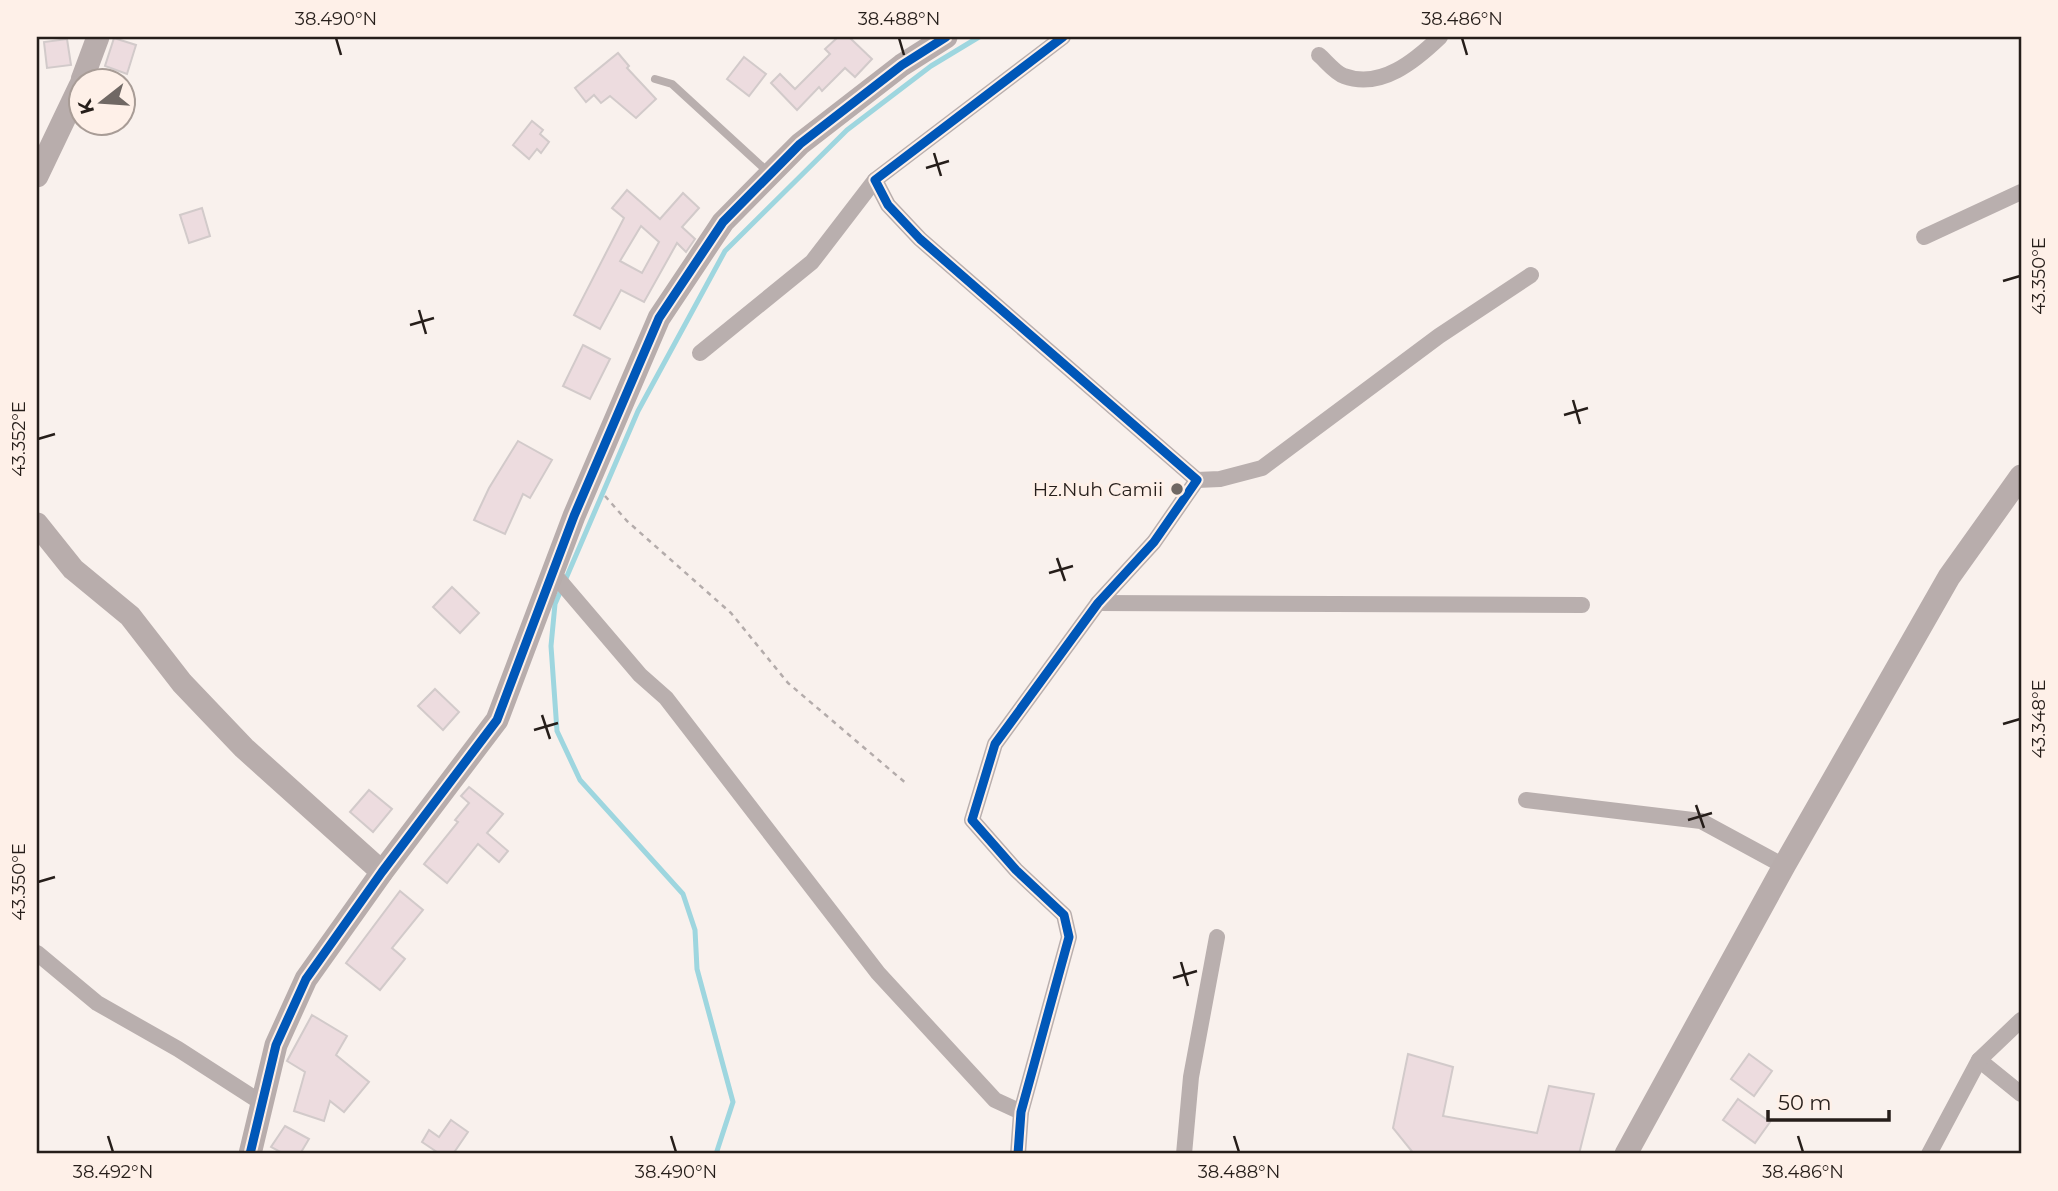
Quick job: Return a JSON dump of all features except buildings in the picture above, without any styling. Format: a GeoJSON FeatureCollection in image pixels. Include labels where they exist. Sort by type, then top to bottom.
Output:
{"type":"FeatureCollection","features":[{"type":"Feature","properties":{"kind":"street"},"geometry":{"type":"LineString","coordinates":[[87,66],[98,37]]}},
{"type":"Feature","properties":{"kind":"street"},"geometry":{"type":"LineString","coordinates":[[250,1154],[276,1045],[306,979],[382,872],[497,720],[552,573],[659,318],[723,222],[800,144],[902,65],[946,37]]}},
{"type":"Feature","properties":{"kind":"street"},"geometry":{"type":"LineString","coordinates":[[700,353],[812,262],[875,180],[1063,37]]}},
{"type":"Feature","properties":{"kind":"street"},"geometry":{"type":"LineString","coordinates":[[1319,55],[1344,76],[1379,78],[1415,60],[1440,37]]}},
{"type":"Feature","properties":{"kind":"street"},"geometry":{"type":"LineString","coordinates":[[37,176],[66,115]]}},
{"type":"Feature","properties":{"kind":"street"},"geometry":{"type":"LineString","coordinates":[[875,180],[888,205],[920,239],[1197,480],[1220,479],[1262,468],[1438,336],[1531,275]]}},
{"type":"Feature","properties":{"kind":"street"},"geometry":{"type":"LineString","coordinates":[[1924,237],[2021,192]]}},
{"type":"Feature","properties":{"kind":"street"},"geometry":{"type":"LineString","coordinates":[[1626,1154],[1784,866],[1949,577],[2021,477]]}},
{"type":"Feature","properties":{"kind":"street"},"geometry":{"type":"LineString","coordinates":[[1018,1154],[1021,1112],[1069,937],[1063,915],[1016,870],[972,820],[995,744],[1098,603],[1154,542],[1197,480]]}},
{"type":"Feature","properties":{"kind":"street"},"geometry":{"type":"LineString","coordinates":[[37,524],[73,569],[130,616],[182,682],[244,748],[356,852],[382,872]]}},
{"type":"Feature","properties":{"kind":"street"},"geometry":{"type":"LineString","coordinates":[[552,573],[640,675],[666,698],[878,973],[995,1100],[1021,1112]]}},
{"type":"Feature","properties":{"kind":"street"},"geometry":{"type":"LineString","coordinates":[[1098,603],[1582,605]]}},
{"type":"Feature","properties":{"kind":"street"},"geometry":{"type":"LineString","coordinates":[[1526,800],[1701,821],[1784,866]]}},
{"type":"Feature","properties":{"kind":"street"},"geometry":{"type":"LineString","coordinates":[[1184,1154],[1191,1077],[1217,937]]}},
{"type":"Feature","properties":{"kind":"street"},"geometry":{"type":"LineString","coordinates":[[37,953],[97,1003],[178,1049],[262,1104]]}},
{"type":"Feature","properties":{"kind":"street"},"geometry":{"type":"LineString","coordinates":[[1929,1154],[1979,1060],[2021,1020]]}},
{"type":"Feature","properties":{"kind":"street"},"geometry":{"type":"LineString","coordinates":[[1979,1060],[2021,1094]]}},
{"type":"Feature","properties":{"kind":"lane"},"geometry":{"type":"LineString","coordinates":[[655,79],[672,84],[771,174]]}},
{"type":"Feature","properties":{"kind":"path"},"geometry":{"type":"LineString","coordinates":[[612,504],[731,613],[788,683],[908,785]]}},
{"type":"Feature","properties":{"kind":"waterway"},"geometry":{"type":"LineString","coordinates":[[716,1154],[733,1102],[697,969],[695,930],[683,894],[580,780],[557,731],[551,646],[555,604],[638,411],[725,251],[847,130],[931,66],[979,37]]}},
{"type":"Feature","properties":{"kind":"cycle path"},"geometry":{"type":"LineString","coordinates":[[250,1154],[276,1045],[306,979],[382,872],[497,720],[574,516],[659,318],[723,222],[800,144],[902,65],[946,37]]}},
{"type":"Feature","properties":{"kind":"cycle path"},"geometry":{"type":"LineString","coordinates":[[1018,1154],[1021,1112],[1069,937],[1064,915],[1016,870],[972,820],[995,744],[1098,603],[1154,542],[1197,480],[920,239],[888,205],[875,180],[1063,37]]}},
{"type":"Feature","properties":{"kind":"place","name":"Hz.Nuh Camii"},"geometry":{"type":"Point","coordinates":[1177,489]}}]}
